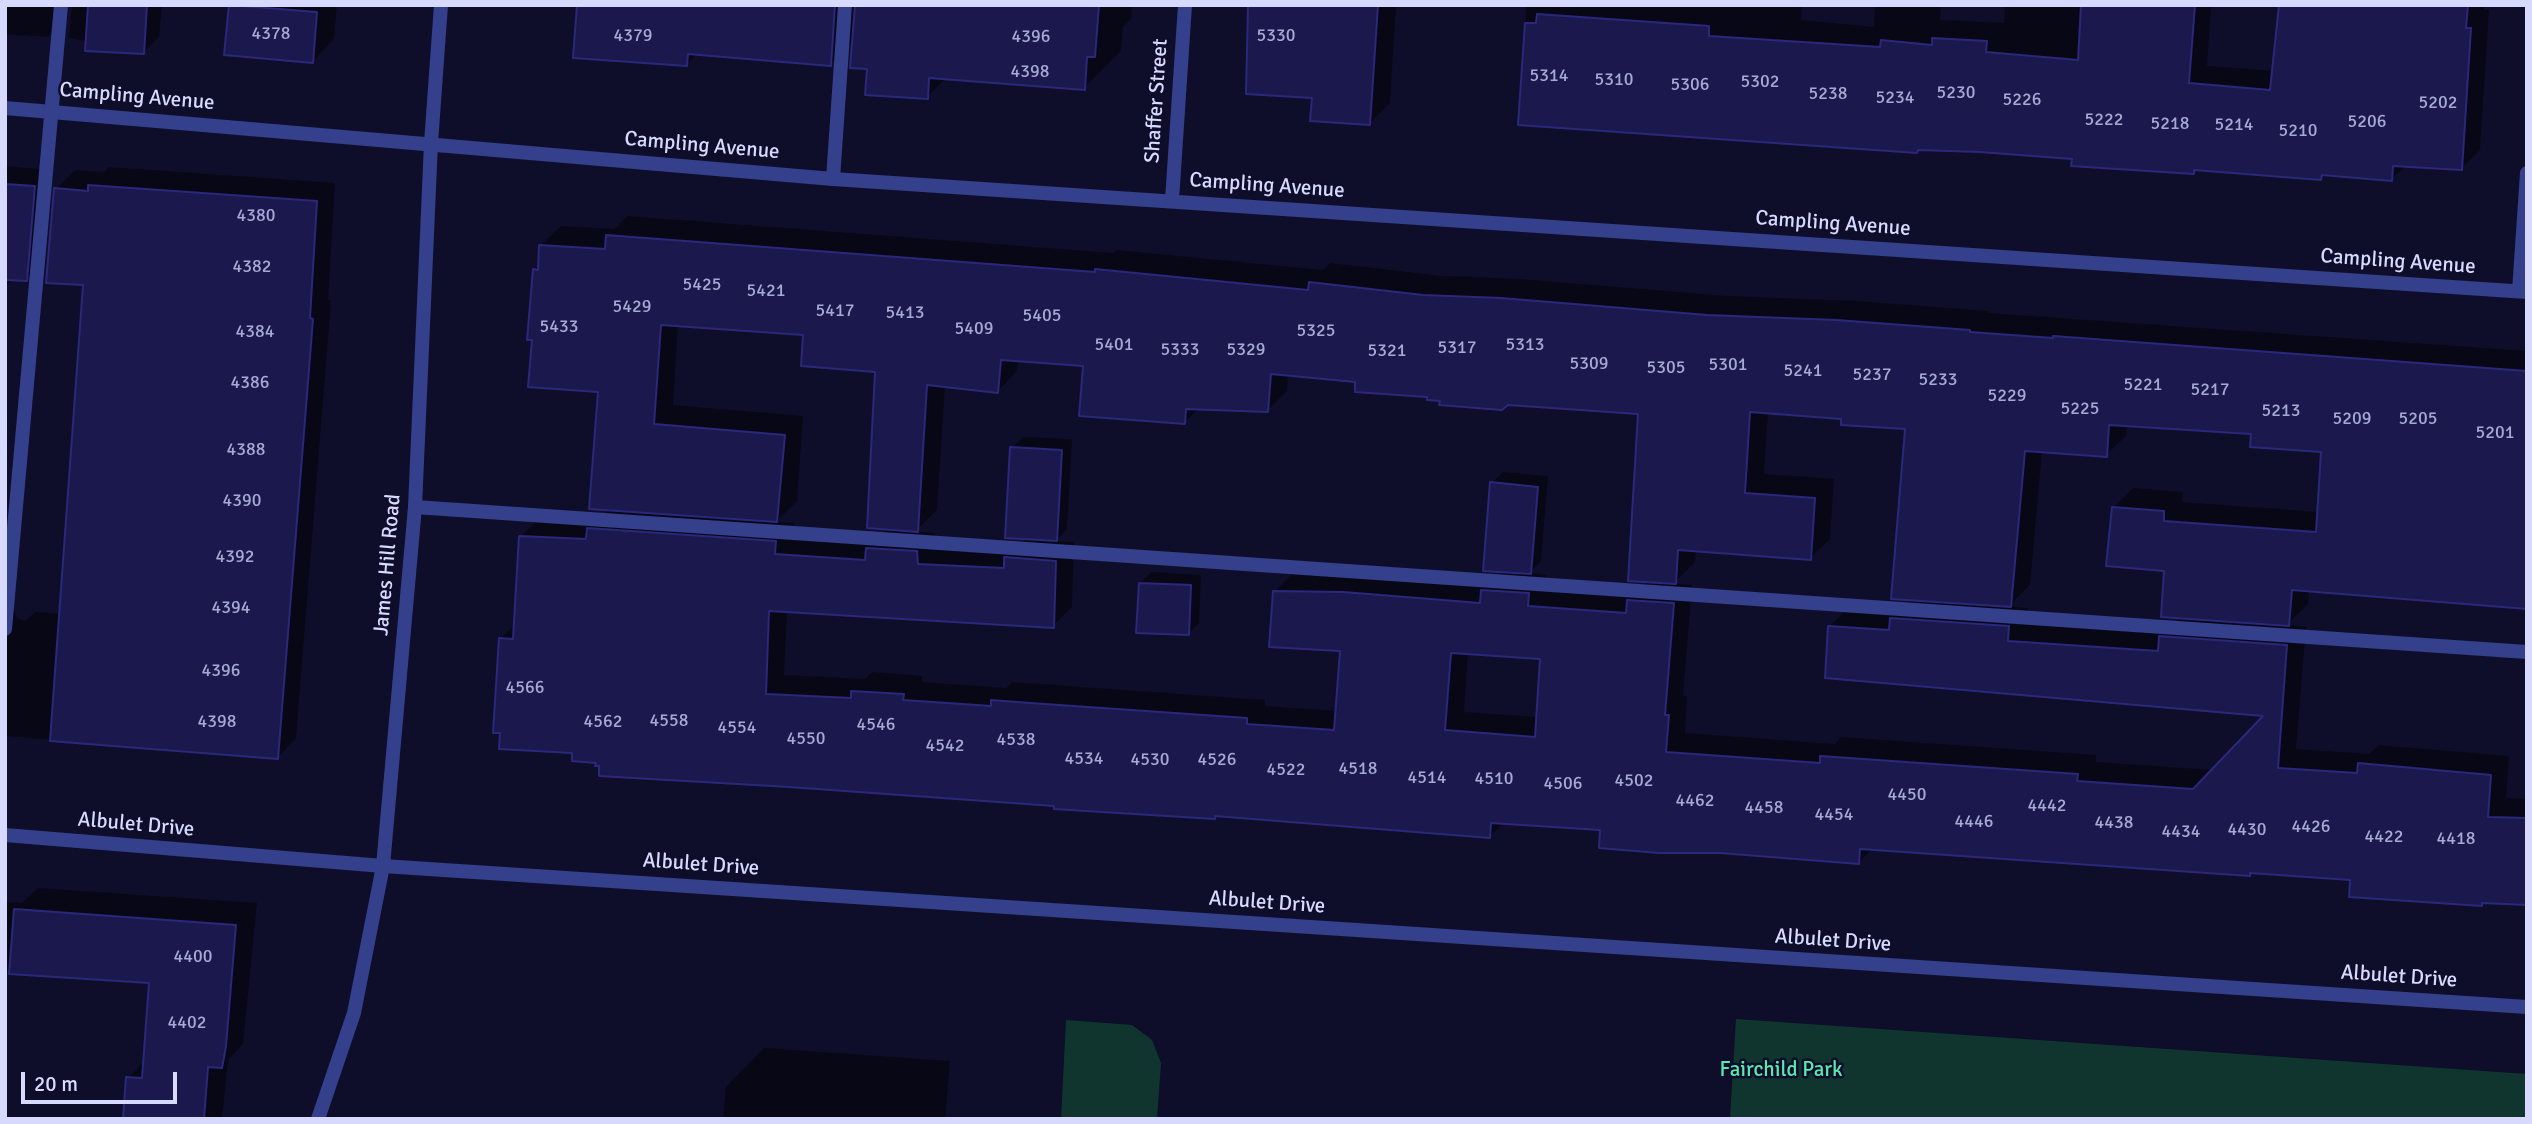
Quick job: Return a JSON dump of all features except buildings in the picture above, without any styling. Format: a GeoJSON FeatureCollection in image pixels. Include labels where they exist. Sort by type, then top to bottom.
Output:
{"type":"FeatureCollection","features":[{"type":"Feature","properties":{"kind":"street"},"geometry":{"type":"LineString","coordinates":[[5,628],[12,464],[54,111],[61,5]]}},
{"type":"Feature","properties":{"kind":"street","name":"James Hill Road"},"geometry":{"type":"LineString","coordinates":[[318,1119],[354,1013],[383,866],[415,507],[431,144],[441,5]]}},
{"type":"Feature","properties":{"kind":"street"},"geometry":{"type":"LineString","coordinates":[[833,178],[845,5]]}},
{"type":"Feature","properties":{"kind":"street","name":"Shaffer Street"},"geometry":{"type":"LineString","coordinates":[[1172,201],[1185,5]]}},
{"type":"Feature","properties":{"kind":"street","name":"Campling Avenue"},"geometry":{"type":"LineString","coordinates":[[5,107],[833,178],[2523,291]]}},
{"type":"Feature","properties":{"kind":"street"},"geometry":{"type":"LineString","coordinates":[[2523,291],[2527,173]]}},
{"type":"Feature","properties":{"kind":"street"},"geometry":{"type":"LineString","coordinates":[[415,507],[2527,652]]}},
{"type":"Feature","properties":{"kind":"street","name":"Albulet Drive"},"geometry":{"type":"LineString","coordinates":[[5,835],[383,866],[2527,1007]]}},
{"type":"Feature","properties":{"kind":"green space","name":"Fairchild Park"},"geometry":{"type":"Polygon","coordinates":[[[1736,1019],[2527,1074],[2527,1119],[1730,1119],[1736,1019]]]}},
{"type":"Feature","properties":{"kind":"green space"},"geometry":{"type":"Polygon","coordinates":[[[1066,1020],[1132,1025],[1152,1040],[1161,1063],[1157,1119],[1061,1119],[1066,1020]]]}}]}
